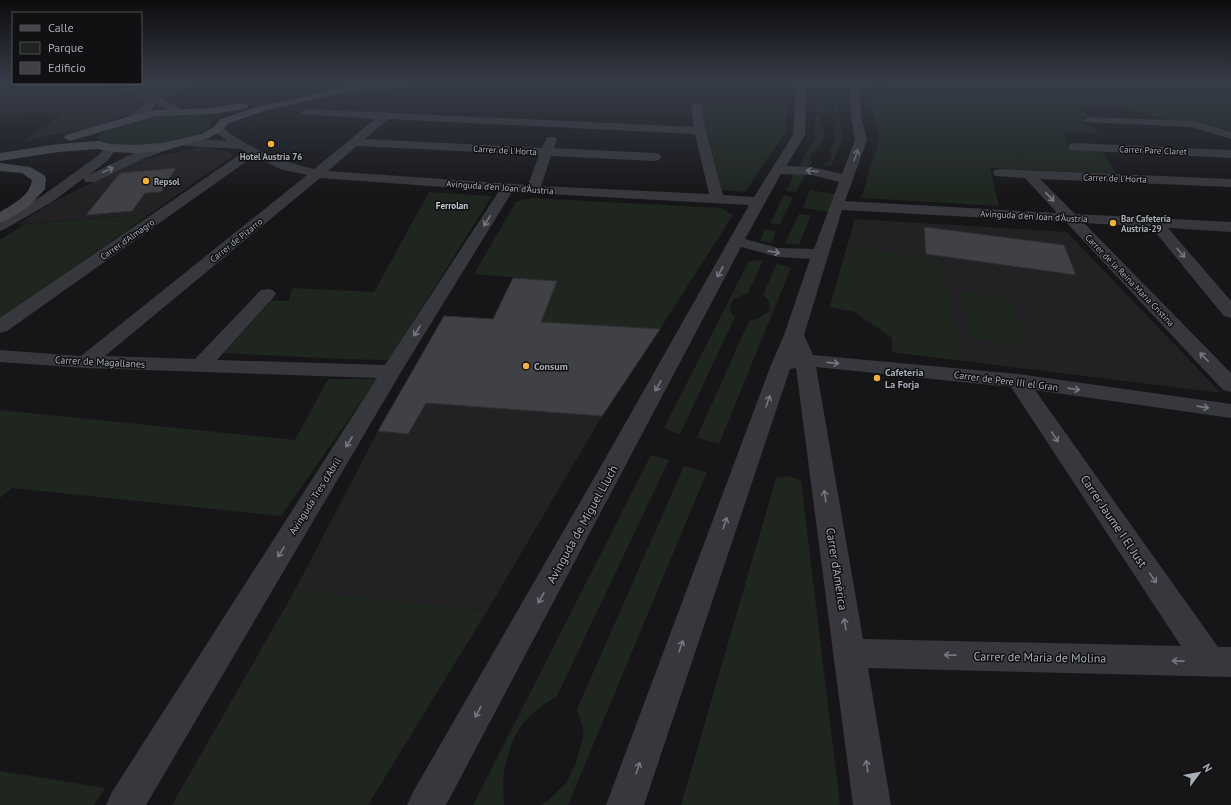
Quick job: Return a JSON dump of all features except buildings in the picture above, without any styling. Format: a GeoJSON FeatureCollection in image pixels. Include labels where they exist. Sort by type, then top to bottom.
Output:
{"type":"FeatureCollection","features":[{"type":"Feature","properties":{"kind":"main road"},"geometry":{"type":"LineString","coordinates":[[0,154],[102,129],[127,120]]}},
{"type":"Feature","properties":{"kind":"main road"},"geometry":{"type":"LineString","coordinates":[[221,120],[222,125]]}},
{"type":"Feature","properties":{"kind":"main road"},"geometry":{"type":"LineString","coordinates":[[0,157],[58,148],[98,145],[111,148],[135,149],[162,147],[205,136],[222,125],[235,120]]}},
{"type":"Feature","properties":{"kind":"main road"},"geometry":{"type":"LineString","coordinates":[[98,145],[93,137],[102,129]]}},
{"type":"Feature","properties":{"kind":"main road"},"geometry":{"type":"LineString","coordinates":[[0,167],[25,170],[39,178],[38,189],[22,205],[0,218]]}},
{"type":"Feature","properties":{"kind":"street","name":"Carrer de Pizarro"},"geometry":{"type":"LineString","coordinates":[[86,362],[317,174],[381,120]]}},
{"type":"Feature","properties":{"kind":"street"},"geometry":{"type":"LineString","coordinates":[[539,120],[700,131]]}},
{"type":"Feature","properties":{"kind":"street"},"geometry":{"type":"LineString","coordinates":[[534,190],[558,120]]}},
{"type":"Feature","properties":{"kind":"street"},"geometry":{"type":"LineString","coordinates":[[698,120],[717,199]]}},
{"type":"Feature","properties":{"kind":"street","name":"Avinguda de Miguel Lluch"},"geometry":{"type":"LineString","coordinates":[[426,805],[737,242],[758,201],[799,135],[800,120]]}},
{"type":"Feature","properties":{"kind":"street"},"geometry":{"type":"LineString","coordinates":[[737,242],[773,253],[793,255],[821,254],[861,140],[857,120]]}},
{"type":"Feature","properties":{"kind":"street"},"geometry":{"type":"LineString","coordinates":[[1089,120],[1193,124],[1231,136]]}},
{"type":"Feature","properties":{"kind":"street"},"geometry":{"type":"LineString","coordinates":[[1121,122],[1225,195]]}},
{"type":"Feature","properties":{"kind":"street","name":"Avinguda d'en Joan d'Àustria"},"geometry":{"type":"LineString","coordinates":[[222,125],[250,149],[285,166],[317,174],[534,190],[758,201]]}},
{"type":"Feature","properties":{"kind":"street","name":"Avinguda d'en Joan d'Àustria"},"geometry":{"type":"LineString","coordinates":[[186,142],[209,143],[250,149]]}},
{"type":"Feature","properties":{"kind":"street","name":"Carrer de l'Horta"},"geometry":{"type":"LineString","coordinates":[[354,142],[655,157]]}},
{"type":"Feature","properties":{"kind":"street"},"geometry":{"type":"LineString","coordinates":[[0,226],[47,199],[136,157],[162,147]]}},
{"type":"Feature","properties":{"kind":"street","name":"Carrer Pare Claret"},"geometry":{"type":"LineString","coordinates":[[1074,147],[1231,154]]}},
{"type":"Feature","properties":{"kind":"street"},"geometry":{"type":"LineString","coordinates":[[47,199],[103,158],[111,148]]}},
{"type":"Feature","properties":{"kind":"street","name":"Carrer d'Almagro"},"geometry":{"type":"LineString","coordinates":[[0,327],[250,149]]}},
{"type":"Feature","properties":{"kind":"street"},"geometry":{"type":"LineString","coordinates":[[776,170],[815,171],[835,175],[847,180]]}},
{"type":"Feature","properties":{"kind":"street","name":"Carrer de l'Horta"},"geometry":{"type":"LineString","coordinates":[[1000,173],[1231,183]]}},
{"type":"Feature","properties":{"kind":"street","name":"Carrer de la Reina Maria Cristina"},"geometry":{"type":"LineString","coordinates":[[1029,174],[1231,385]]}},
{"type":"Feature","properties":{"kind":"street","name":"Avinguda Tres d'Abril"},"geometry":{"type":"LineString","coordinates":[[125,805],[391,372],[508,188]]}},
{"type":"Feature","properties":{"kind":"street","name":"Avinguda d'en Joan d'Àustria"},"geometry":{"type":"LineString","coordinates":[[838,205],[1231,227]]}},
{"type":"Feature","properties":{"kind":"street"},"geometry":{"type":"LineString","coordinates":[[1156,223],[1231,312]]}},
{"type":"Feature","properties":{"kind":"street","name":"Carrer d'Amèrica"},"geometry":{"type":"LineString","coordinates":[[821,254],[794,335],[793,362],[850,653],[872,805]]}},
{"type":"Feature","properties":{"kind":"street"},"geometry":{"type":"LineString","coordinates":[[200,366],[267,294]]}},
{"type":"Feature","properties":{"kind":"street","name":"Carrer de Magallanes"},"geometry":{"type":"LineString","coordinates":[[0,356],[86,362],[391,372]]}},
{"type":"Feature","properties":{"kind":"street"},"geometry":{"type":"LineString","coordinates":[[625,805],[793,362]]}},
{"type":"Feature","properties":{"kind":"street","name":"Carrer de Pere III el Gran"},"geometry":{"type":"LineString","coordinates":[[793,362],[1018,381],[1231,411]]}},
{"type":"Feature","properties":{"kind":"street","name":"Carrer Jaume I El Just"},"geometry":{"type":"LineString","coordinates":[[1018,381],[1220,662]]}},
{"type":"Feature","properties":{"kind":"street","name":"Carrer de Maria de Molina"},"geometry":{"type":"LineString","coordinates":[[850,653],[1220,662]]}},
{"type":"Feature","properties":{"kind":"shaded area"},"geometry":{"type":"Polygon","coordinates":[[[55,120],[113,120],[82,131],[55,134],[23,142],[55,120]]]}},
{"type":"Feature","properties":{"kind":"shaded area","name":"Repsol"},"geometry":{"type":"Polygon","coordinates":[[[202,147],[227,151],[233,156],[150,214],[18,224],[53,202],[135,161],[202,147]]]}},
{"type":"Feature","properties":{"kind":"shaded area"},"geometry":{"type":"Polygon","coordinates":[[[855,219],[1067,232],[1221,393],[892,352],[892,338],[855,312],[830,307],[855,219]]]}},
{"type":"Feature","properties":{"kind":"shaded area"},"geometry":{"type":"Polygon","coordinates":[[[445,316],[660,329],[602,416],[487,611],[295,590],[378,431],[445,316]]]}},
{"type":"Feature","properties":{"kind":"green space"},"geometry":{"type":"Polygon","coordinates":[[[134,120],[209,120],[212,122],[207,129],[198,135],[172,143],[131,147],[117,146],[100,142],[98,137],[104,132],[120,123],[134,120]]]}},
{"type":"Feature","properties":{"kind":"green space"},"geometry":{"type":"Polygon","coordinates":[[[704,120],[786,120],[786,131],[745,192],[722,190],[704,120]]]}},
{"type":"Feature","properties":{"kind":"green space"},"geometry":{"type":"Polygon","coordinates":[[[815,120],[820,120],[819,121],[823,127],[824,139],[818,149],[811,154],[809,158],[812,163],[808,168],[799,166],[815,137],[815,120]]]}},
{"type":"Feature","properties":{"kind":"green space"},"geometry":{"type":"Polygon","coordinates":[[[836,120],[840,120],[842,141],[831,166],[822,165],[829,161],[832,156],[830,150],[835,141],[834,130],[837,123],[836,120]]]}},
{"type":"Feature","properties":{"kind":"green space"},"geometry":{"type":"Polygon","coordinates":[[[874,120],[1082,120],[1099,133],[1062,132],[1069,143],[1067,148],[1103,151],[1116,174],[990,168],[999,206],[861,198],[879,140],[874,120]]]}},
{"type":"Feature","properties":{"kind":"green space"},"geometry":{"type":"Polygon","coordinates":[[[1166,120],[1231,120],[1231,132],[1194,121],[1166,120]]]}},
{"type":"Feature","properties":{"kind":"green space"},"geometry":{"type":"Polygon","coordinates":[[[795,172],[806,173],[796,192],[786,191],[795,172]]]}},
{"type":"Feature","properties":{"kind":"green space"},"geometry":{"type":"Polygon","coordinates":[[[810,190],[835,194],[828,212],[803,208],[810,190]]]}},
{"type":"Feature","properties":{"kind":"green space"},"geometry":{"type":"Polygon","coordinates":[[[429,192],[492,196],[389,360],[224,353],[271,301],[289,301],[292,288],[374,292],[429,192]]]}},
{"type":"Feature","properties":{"kind":"green space"},"geometry":{"type":"Polygon","coordinates":[[[784,195],[793,197],[780,225],[770,223],[784,195]]]}},
{"type":"Feature","properties":{"kind":"green space"},"geometry":{"type":"Polygon","coordinates":[[[531,198],[721,208],[733,215],[660,329],[541,322],[556,281],[474,274],[516,202],[531,198]]]}},
{"type":"Feature","properties":{"kind":"green space"},"geometry":{"type":"Polygon","coordinates":[[[150,214],[0,319],[0,240],[25,224],[150,214]]]}},
{"type":"Feature","properties":{"kind":"green space"},"geometry":{"type":"Polygon","coordinates":[[[799,214],[811,215],[799,245],[785,243],[799,214]]]}},
{"type":"Feature","properties":{"kind":"green space"},"geometry":{"type":"Polygon","coordinates":[[[765,229],[776,231],[772,243],[760,241],[765,229]]]}},
{"type":"Feature","properties":{"kind":"green space"},"geometry":{"type":"Polygon","coordinates":[[[847,246],[942,260],[962,361],[892,352],[892,338],[855,312],[830,307],[847,246]]]}},
{"type":"Feature","properties":{"kind":"green space"},"geometry":{"type":"Polygon","coordinates":[[[763,260],[748,293],[733,299],[730,309],[735,317],[680,434],[664,428],[749,261],[763,260]]]}},
{"type":"Feature","properties":{"kind":"green space"},"geometry":{"type":"Polygon","coordinates":[[[777,263],[791,268],[719,444],[697,437],[749,321],[757,319],[769,311],[769,302],[763,295],[777,263]]]}},
{"type":"Feature","properties":{"kind":"green space"},"geometry":{"type":"Polygon","coordinates":[[[960,291],[1011,298],[1027,347],[970,339],[960,291]]]}},
{"type":"Feature","properties":{"kind":"green space"},"geometry":{"type":"Polygon","coordinates":[[[328,379],[377,379],[281,516],[12,488],[0,498],[0,410],[295,440],[328,379]]]}},
{"type":"Feature","properties":{"kind":"green space"},"geometry":{"type":"Polygon","coordinates":[[[651,455],[669,460],[557,696],[529,717],[516,734],[508,755],[504,772],[504,805],[473,805],[651,455]]]}},
{"type":"Feature","properties":{"kind":"green space"},"geometry":{"type":"Polygon","coordinates":[[[684,466],[707,472],[568,805],[540,805],[549,800],[566,783],[576,763],[584,733],[577,709],[684,466]]]}},
{"type":"Feature","properties":{"kind":"green space"},"geometry":{"type":"Polygon","coordinates":[[[790,476],[801,481],[840,805],[681,805],[776,478],[790,476]]]}},
{"type":"Feature","properties":{"kind":"green space"},"geometry":{"type":"Polygon","coordinates":[[[295,590],[487,611],[368,805],[172,805],[295,590]]]}},
{"type":"Feature","properties":{"kind":"green space"},"geometry":{"type":"Polygon","coordinates":[[[0,771],[105,788],[94,805],[0,805],[0,771]]]}},
{"type":"Feature","properties":{"kind":"place","name":"Hotel Austria 76"},"geometry":{"type":"Point","coordinates":[271,144]}},
{"type":"Feature","properties":{"kind":"place","name":"Repsol"},"geometry":{"type":"Point","coordinates":[146,181]}},
{"type":"Feature","properties":{"kind":"place","name":"Bar Cafetería Austria-29"},"geometry":{"type":"Point","coordinates":[1113,223]}},
{"type":"Feature","properties":{"kind":"place","name":"Consum"},"geometry":{"type":"Point","coordinates":[526,366]}},
{"type":"Feature","properties":{"kind":"place","name":"Cafeteria La Forja"},"geometry":{"type":"Point","coordinates":[877,378]}},
{"type":"Feature","properties":{"kind":"district","name":"Ferrolan"},"geometry":{"type":"Point","coordinates":[452,205]}}]}
